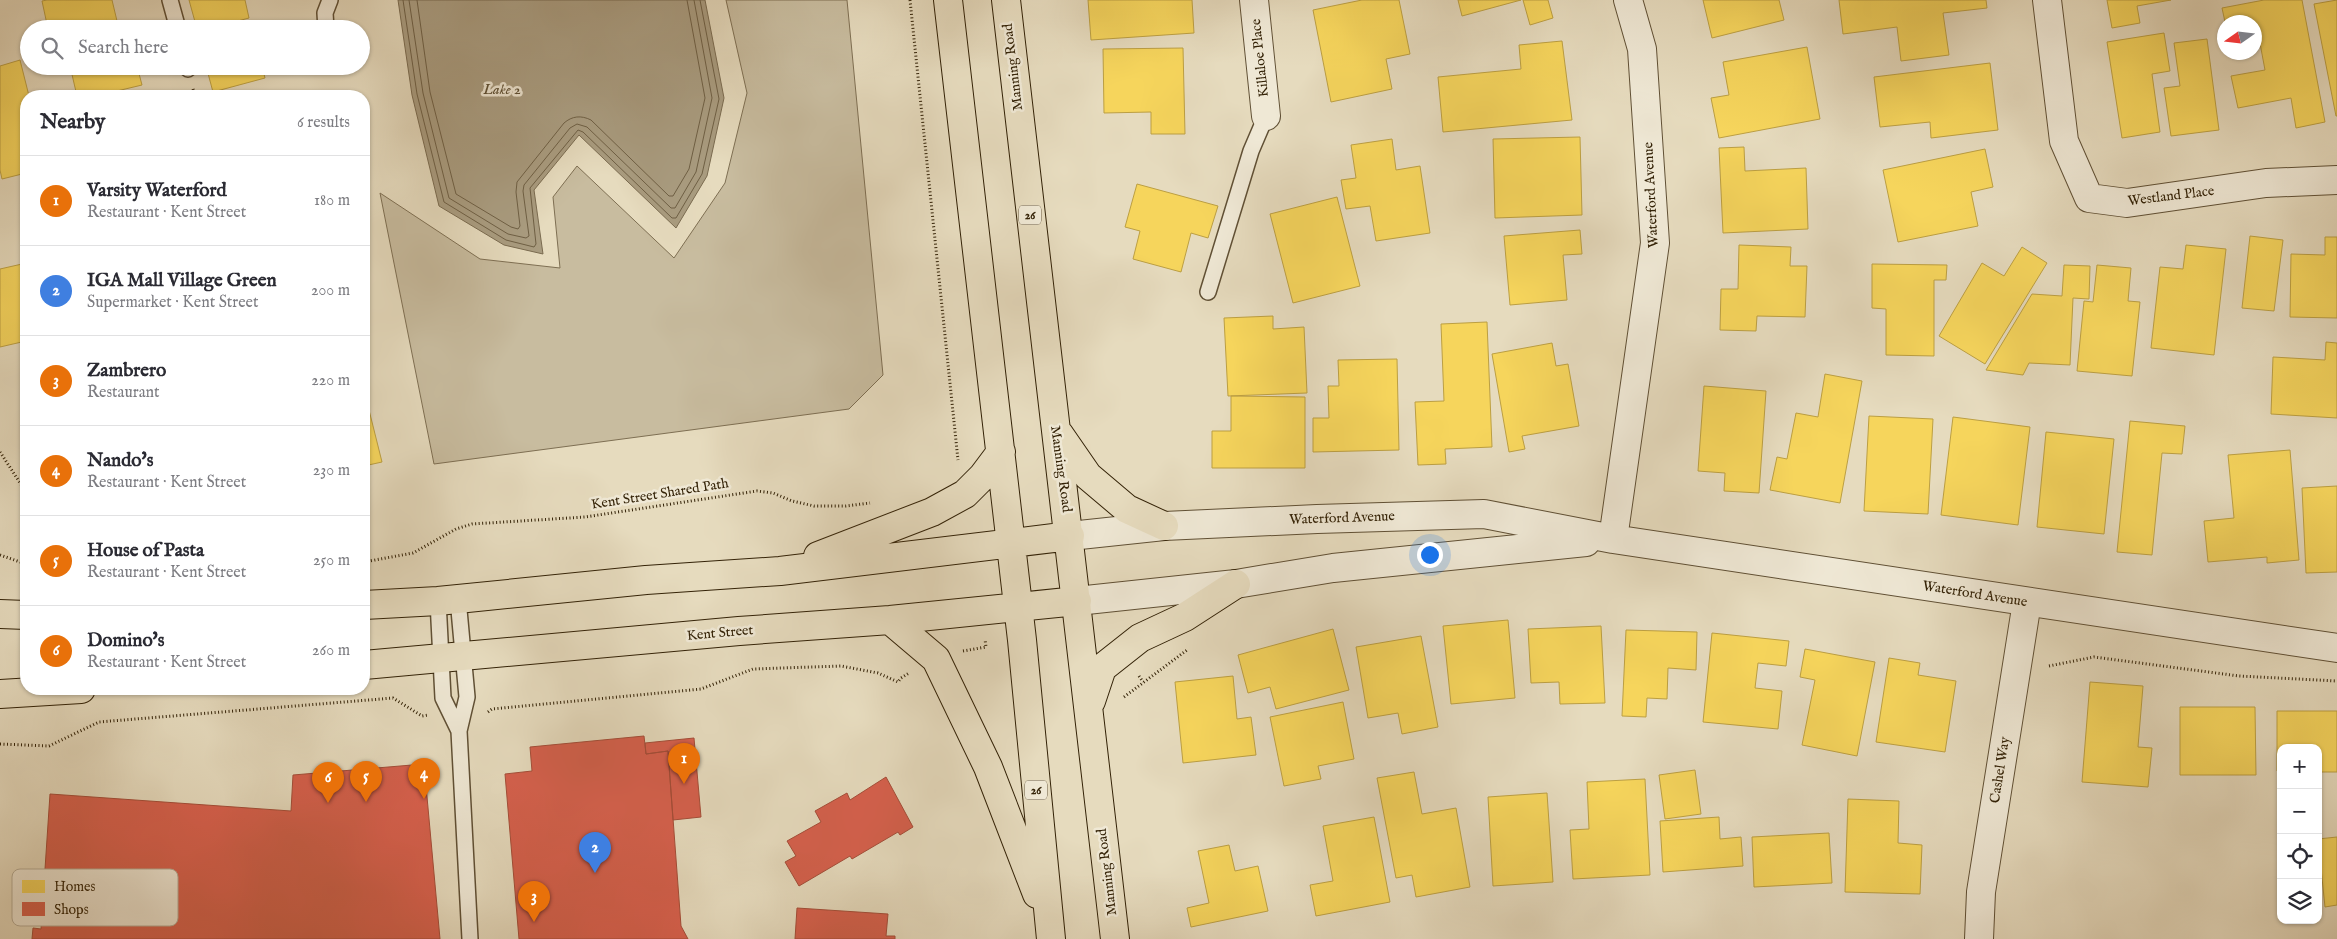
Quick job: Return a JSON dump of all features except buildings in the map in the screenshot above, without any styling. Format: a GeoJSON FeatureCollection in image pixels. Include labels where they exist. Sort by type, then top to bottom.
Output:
{"type":"FeatureCollection","features":[{"type":"Feature","properties":{"kind":"main road","name":"26"},"geometry":{"type":"LineString","coordinates":[[948,0],[1011,542],[1050,932]]}},
{"type":"Feature","properties":{"kind":"main road","name":"Manning Road"},"geometry":{"type":"LineString","coordinates":[[1006,0],[1055,429],[1070,536],[1115,939]]}},
{"type":"Feature","properties":{"kind":"main road"},"geometry":{"type":"LineString","coordinates":[[1055,429],[1088,476],[1127,509],[1164,526]]}},
{"type":"Feature","properties":{"kind":"main road"},"geometry":{"type":"LineString","coordinates":[[780,571],[932,512],[965,494],[983,476],[1001,452]]}},
{"type":"Feature","properties":{"kind":"main road"},"geometry":{"type":"LineString","coordinates":[[370,604],[448,600],[646,580],[780,571],[1070,536]]}},
{"type":"Feature","properties":{"kind":"main road"},"geometry":{"type":"LineString","coordinates":[[1089,710],[1102,668],[1140,638],[1185,617],[1236,584]]}},
{"type":"Feature","properties":{"kind":"main road","name":"Kent Street"},"geometry":{"type":"LineString","coordinates":[[370,664],[739,631],[890,620],[1077,601]]}},
{"type":"Feature","properties":{"kind":"main road"},"geometry":{"type":"LineString","coordinates":[[0,614],[20,614]]}},
{"type":"Feature","properties":{"kind":"main road"},"geometry":{"type":"LineString","coordinates":[[890,620],[936,659],[988,767],[1050,932]]}},
{"type":"Feature","properties":{"kind":"main road"},"geometry":{"type":"LineString","coordinates":[[0,694],[20,693]]}},
{"type":"Feature","properties":{"kind":"street","name":"Killaloe Place"},"geometry":{"type":"LineString","coordinates":[[1254,0],[1266,116]]}},
{"type":"Feature","properties":{"kind":"street","name":"Waterford Avenue"},"geometry":{"type":"LineString","coordinates":[[1613,540],[1655,243],[1642,49],[1628,0]]}},
{"type":"Feature","properties":{"kind":"street","name":"Westland Place"},"geometry":{"type":"LineString","coordinates":[[2047,0],[2064,141],[2089,198],[2127,203],[2266,183],[2337,180]]}},
{"type":"Feature","properties":{"kind":"street","name":"Waterford Avenue"},"geometry":{"type":"LineString","coordinates":[[1070,536],[1164,526],[1317,518],[1484,514],[1613,540],[2337,648]]}},
{"type":"Feature","properties":{"kind":"street","name":"Waterford Avenue"},"geometry":{"type":"LineString","coordinates":[[1077,601],[1236,584],[1333,568],[1613,540]]}},
{"type":"Feature","properties":{"kind":"street","name":"Cashel Way"},"geometry":{"type":"LineString","coordinates":[[1978,939],[1981,892],[2027,602]]}},
{"type":"Feature","properties":{"kind":"lane"},"geometry":{"type":"LineString","coordinates":[[170,0],[176,20]]}},
{"type":"Feature","properties":{"kind":"lane"},"geometry":{"type":"LineString","coordinates":[[325,20],[325,13],[330,0]]}},
{"type":"Feature","properties":{"kind":"lane"},"geometry":{"type":"LineString","coordinates":[[1208,292],[1251,151],[1266,116]]}},
{"type":"Feature","properties":{"kind":"lane"},"geometry":{"type":"LineString","coordinates":[[448,600],[452,657],[443,698],[459,731]]}},
{"type":"Feature","properties":{"kind":"lane"},"geometry":{"type":"LineString","coordinates":[[448,600],[452,657],[467,696],[459,731],[470,939]]}},
{"type":"Feature","properties":{"kind":"path"},"geometry":{"type":"LineString","coordinates":[[910,0],[959,473],[965,494]]}},
{"type":"Feature","properties":{"kind":"path"},"geometry":{"type":"LineString","coordinates":[[0,452],[20,483]]}},
{"type":"Feature","properties":{"kind":"path","name":"Kent Street Shared Path"},"geometry":{"type":"LineString","coordinates":[[370,561],[413,553],[456,529],[494,521],[585,517],[757,491],[773,493],[792,501],[814,506],[846,506],[872,502]]}},
{"type":"Feature","properties":{"kind":"path"},"geometry":{"type":"LineString","coordinates":[[0,555],[20,562]]}},
{"type":"Feature","properties":{"kind":"path"},"geometry":{"type":"LineString","coordinates":[[1122,698],[1191,648]]}},
{"type":"Feature","properties":{"kind":"path"},"geometry":{"type":"LineString","coordinates":[[2048,666],[2094,657],[2239,676],[2337,681]]}},
{"type":"Feature","properties":{"kind":"shaded area"},"geometry":{"type":"Polygon","coordinates":[[[726,0],[847,0],[883,375],[849,409],[434,464],[380,193],[480,259],[560,268],[553,197],[577,166],[674,258],[725,183],[747,93],[726,0]]]}},
{"type":"Feature","properties":{"kind":"water","name":"Lake 2"},"geometry":{"type":"Polygon","coordinates":[[[398,0],[705,0],[724,98],[707,176],[676,228],[579,135],[534,190],[543,254],[504,245],[439,206],[412,95],[398,0]]]}},
{"type":"Feature","properties":{"kind":"place","name":"Varsity Waterford"},"geometry":{"type":"Point","coordinates":[684,784]}},
{"type":"Feature","properties":{"kind":"place","name":"Nando's"},"geometry":{"type":"Point","coordinates":[424,799]}},
{"type":"Feature","properties":{"kind":"place","name":"House of Pasta"},"geometry":{"type":"Point","coordinates":[366,802]}},
{"type":"Feature","properties":{"kind":"place","name":"Domino's"},"geometry":{"type":"Point","coordinates":[328,803]}},
{"type":"Feature","properties":{"kind":"place","name":"IGA Mall Village Green"},"geometry":{"type":"Point","coordinates":[595,873]}},
{"type":"Feature","properties":{"kind":"place","name":"Zambrero"},"geometry":{"type":"Point","coordinates":[534,922]}}]}
